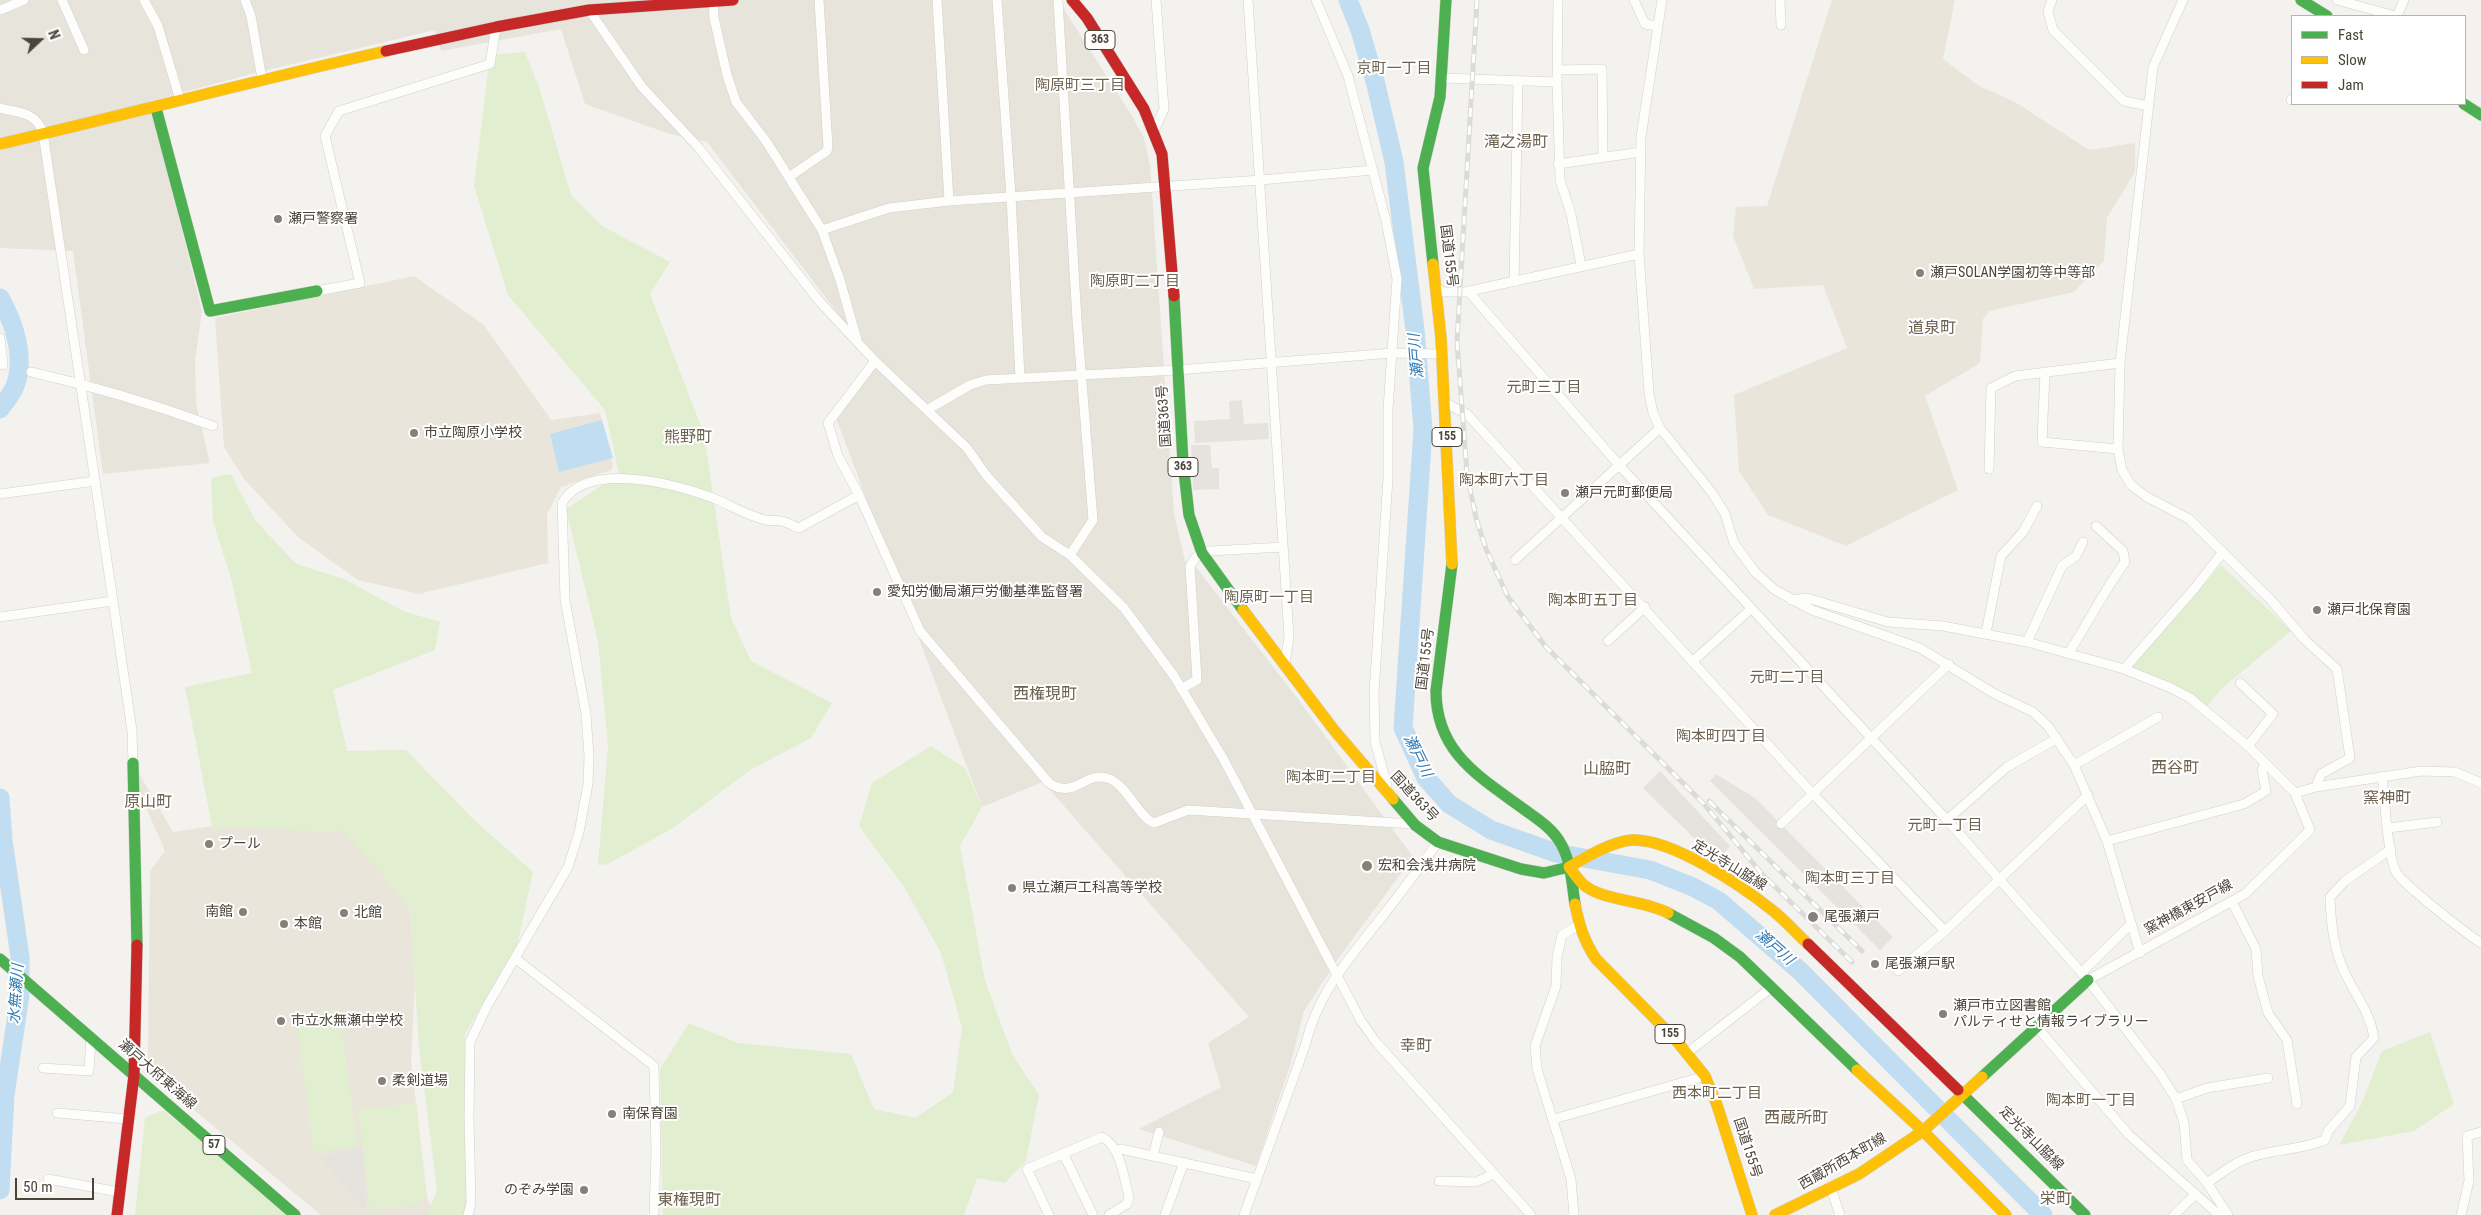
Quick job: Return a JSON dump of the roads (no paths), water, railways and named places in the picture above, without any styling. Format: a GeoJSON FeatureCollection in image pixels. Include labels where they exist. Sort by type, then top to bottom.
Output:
{"type":"FeatureCollection","features":[{"type":"Feature","properties":{"kind":"main road"},"geometry":{"type":"LineString","coordinates":[[0,144],[156,108],[262,79],[496,27],[619,4],[733,0]]}},
{"type":"Feature","properties":{"kind":"main road","name":"国道363号"},"geometry":{"type":"LineString","coordinates":[[1072,0],[1087,18],[1144,109],[1162,154],[1183,462],[1189,514],[1202,553],[1285,666],[1390,796],[1415,824],[1438,842],[1521,868],[1544,873],[1569,867]]}},
{"type":"Feature","properties":{"kind":"main road","name":"国道155号"},"geometry":{"type":"LineString","coordinates":[[1446,0],[1440,97],[1423,168],[1437,288],[1437,354],[1445,403],[1453,556],[1436,691],[1439,721],[1452,751],[1548,827],[1562,845],[1569,867],[1579,925],[1586,944],[1596,959],[1687,1053],[1704,1076],[1717,1105],[1752,1215]]}},
{"type":"Feature","properties":{"kind":"main road"},"geometry":{"type":"LineString","coordinates":[[2301,0],[2325,15]]}},
{"type":"Feature","properties":{"kind":"main road"},"geometry":{"type":"LineString","coordinates":[[2466,105],[2481,115]]}},
{"type":"Feature","properties":{"kind":"main road"},"geometry":{"type":"LineString","coordinates":[[156,108],[210,311],[317,291]]}},
{"type":"Feature","properties":{"kind":"main road"},"geometry":{"type":"LineString","coordinates":[[116,1215],[134,1075],[138,976],[133,762]]}},
{"type":"Feature","properties":{"kind":"main road","name":"定光寺山脇線"},"geometry":{"type":"LineString","coordinates":[[1569,867],[1596,852],[1631,840],[1660,845],[1702,863],[1772,910],[1885,1017],[1959,1099],[1986,1116],[2085,1215]]}},
{"type":"Feature","properties":{"kind":"main road"},"geometry":{"type":"LineString","coordinates":[[1569,867],[1584,885],[1599,893],[1653,905],[1714,938],[1740,957],[1854,1068],[1926,1128],[2006,1215]]}},
{"type":"Feature","properties":{"kind":"main road","name":"瀬戸大府東海線"},"geometry":{"type":"LineString","coordinates":[[0,959],[91,1036],[294,1215]]}},
{"type":"Feature","properties":{"kind":"main road","name":"窯神橋東安戸線"},"geometry":{"type":"LineString","coordinates":[[1926,1128],[2037,1027],[2084,977]]}},
{"type":"Feature","properties":{"kind":"main road","name":"西蔵所西本町線"},"geometry":{"type":"LineString","coordinates":[[1776,1215],[1831,1189],[1873,1166],[1926,1128]]}},
{"type":"Feature","properties":{"kind":"street"},"geometry":{"type":"LineString","coordinates":[[0,10],[11,2],[24,0]]}},
{"type":"Feature","properties":{"kind":"street"},"geometry":{"type":"LineString","coordinates":[[62,0],[84,50]]}},
{"type":"Feature","properties":{"kind":"street"},"geometry":{"type":"LineString","coordinates":[[144,0],[158,26],[180,100]]}},
{"type":"Feature","properties":{"kind":"street"},"geometry":{"type":"LineString","coordinates":[[245,0],[250,16],[262,79]]}},
{"type":"Feature","properties":{"kind":"street"},"geometry":{"type":"LineString","coordinates":[[789,177],[827,151],[828,147],[819,0]]}},
{"type":"Feature","properties":{"kind":"street"},"geometry":{"type":"LineString","coordinates":[[937,0],[949,201]]}},
{"type":"Feature","properties":{"kind":"street"},"geometry":{"type":"LineString","coordinates":[[997,0],[1011,196],[1020,378]]}},
{"type":"Feature","properties":{"kind":"street"},"geometry":{"type":"LineString","coordinates":[[1058,0],[1093,520],[1070,555]]}},
{"type":"Feature","properties":{"kind":"street"},"geometry":{"type":"LineString","coordinates":[[1154,131],[1164,109],[1156,0]]}},
{"type":"Feature","properties":{"kind":"street"},"geometry":{"type":"LineString","coordinates":[[1248,0],[1289,637],[1285,666]]}},
{"type":"Feature","properties":{"kind":"street"},"geometry":{"type":"LineString","coordinates":[[1316,0],[1348,76],[1373,170],[1397,279],[1397,353],[1388,409],[1388,478],[1374,693],[1375,742],[1390,796]]}},
{"type":"Feature","properties":{"kind":"street"},"geometry":{"type":"LineString","coordinates":[[1558,0],[1558,164],[1560,180],[1572,214],[1581,265]]}},
{"type":"Feature","properties":{"kind":"street"},"geometry":{"type":"LineString","coordinates":[[1634,0],[1645,24],[1657,26]]}},
{"type":"Feature","properties":{"kind":"street"},"geometry":{"type":"LineString","coordinates":[[1662,0],[1641,152],[1639,254],[1649,393],[1653,413],[1660,428],[1713,494],[1725,514],[1734,543],[1755,572],[1792,600],[1812,610],[1920,648],[1949,664],[1993,693],[2033,712],[2048,726],[2074,765],[2107,841],[2140,953]]}},
{"type":"Feature","properties":{"kind":"street"},"geometry":{"type":"LineString","coordinates":[[1780,0],[1780,25]]}},
{"type":"Feature","properties":{"kind":"street"},"geometry":{"type":"LineString","coordinates":[[2052,0],[2048,11],[2053,30],[2124,101],[2148,106]]}},
{"type":"Feature","properties":{"kind":"street"},"geometry":{"type":"LineString","coordinates":[[2183,0],[2153,66],[2120,363],[2118,449],[2122,470],[2131,485],[2189,519],[2270,599],[2305,640],[2337,668],[2350,758],[2321,774],[2316,787]]}},
{"type":"Feature","properties":{"kind":"street"},"geometry":{"type":"LineString","coordinates":[[2337,0],[2392,15]]}},
{"type":"Feature","properties":{"kind":"street"},"geometry":{"type":"LineString","coordinates":[[2396,15],[2404,0]]}},
{"type":"Feature","properties":{"kind":"street"},"geometry":{"type":"LineString","coordinates":[[713,1],[714,18],[727,75],[736,102],[766,141],[822,230],[840,280],[859,344]]}},
{"type":"Feature","properties":{"kind":"street"},"geometry":{"type":"LineString","coordinates":[[589,10],[642,87],[699,148],[809,289],[874,361],[967,448],[986,475],[1042,537],[1070,555],[1124,608],[1181,688],[1254,815],[1361,1020],[1376,1042],[1530,1215]]}},
{"type":"Feature","properties":{"kind":"street"},"geometry":{"type":"LineString","coordinates":[[317,291],[360,283],[325,136],[339,111],[490,64],[496,27]]}},
{"type":"Feature","properties":{"kind":"street"},"geometry":{"type":"LineString","coordinates":[[1557,70],[1602,69],[1604,158]]}},
{"type":"Feature","properties":{"kind":"street"},"geometry":{"type":"LineString","coordinates":[[1442,78],[1557,82]]}},
{"type":"Feature","properties":{"kind":"street"},"geometry":{"type":"LineString","coordinates":[[1514,282],[1518,82]]}},
{"type":"Feature","properties":{"kind":"street"},"geometry":{"type":"LineString","coordinates":[[0,108],[33,117],[40,122],[43,133],[132,731],[133,762]]}},
{"type":"Feature","properties":{"kind":"street"},"geometry":{"type":"LineString","coordinates":[[1558,164],[1641,152]]}},
{"type":"Feature","properties":{"kind":"street"},"geometry":{"type":"LineString","coordinates":[[822,230],[889,208],[949,201],[1261,180],[1373,170]]}},
{"type":"Feature","properties":{"kind":"street"},"geometry":{"type":"LineString","coordinates":[[1437,288],[1443,292],[1468,291],[1514,282],[1581,265],[1639,254]]}},
{"type":"Feature","properties":{"kind":"street"},"geometry":{"type":"LineString","coordinates":[[1468,291],[1619,464],[1947,820],[2084,977],[2162,1076],[2176,1099],[2184,1123],[2187,1160],[2207,1183],[2228,1215]]}},
{"type":"Feature","properties":{"kind":"street"},"geometry":{"type":"LineString","coordinates":[[0,338],[4,365]]}},
{"type":"Feature","properties":{"kind":"street"},"geometry":{"type":"LineString","coordinates":[[927,410],[970,384],[986,380],[1177,370],[1397,353],[1437,354]]}},
{"type":"Feature","properties":{"kind":"street"},"geometry":{"type":"LineString","coordinates":[[874,361],[828,423],[838,456],[859,495],[920,632],[1057,788],[1071,789],[1093,777],[1107,777],[1117,783],[1148,820],[1154,823],[1188,810],[1415,824]]}},
{"type":"Feature","properties":{"kind":"street"},"geometry":{"type":"LineString","coordinates":[[1989,469],[1991,388],[2015,376],[2120,363]]}},
{"type":"Feature","properties":{"kind":"street"},"geometry":{"type":"LineString","coordinates":[[30,372],[80,383],[161,407],[212,426]]}},
{"type":"Feature","properties":{"kind":"street"},"geometry":{"type":"LineString","coordinates":[[2045,372],[2042,442],[2118,449]]}},
{"type":"Feature","properties":{"kind":"street"},"geometry":{"type":"LineString","coordinates":[[1445,403],[1467,414],[1560,518],[1645,607],[1692,662],[1812,793],[1945,931]]}},
{"type":"Feature","properties":{"kind":"street"},"geometry":{"type":"LineString","coordinates":[[1515,560],[1660,428]]}},
{"type":"Feature","properties":{"kind":"street"},"geometry":{"type":"LineString","coordinates":[[468,1215],[471,1204],[470,1042],[487,1006],[568,867],[579,832],[588,784],[589,756],[586,714],[565,600],[562,503],[567,494],[586,483],[604,478],[647,482],[711,498],[767,520],[781,521],[799,528],[859,495]]}},
{"type":"Feature","properties":{"kind":"street"},"geometry":{"type":"LineString","coordinates":[[0,494],[95,481]]}},
{"type":"Feature","properties":{"kind":"street"},"geometry":{"type":"LineString","coordinates":[[1986,633],[2001,556],[2023,532],[2037,506]]}},
{"type":"Feature","properties":{"kind":"street"},"geometry":{"type":"LineString","coordinates":[[2068,654],[2092,617],[2109,584],[2125,562],[2123,551],[2096,526]]}},
{"type":"Feature","properties":{"kind":"street"},"geometry":{"type":"LineString","coordinates":[[2027,642],[2062,566],[2076,556],[2084,542]]}},
{"type":"Feature","properties":{"kind":"street"},"geometry":{"type":"LineString","coordinates":[[1181,688],[1197,680],[1190,566],[1196,557],[1202,553],[1283,547]]}},
{"type":"Feature","properties":{"kind":"street"},"geometry":{"type":"LineString","coordinates":[[2124,669],[2194,589],[2223,552]]}},
{"type":"Feature","properties":{"kind":"street"},"geometry":{"type":"LineString","coordinates":[[1792,600],[1806,598],[1888,622],[1943,626],[1986,633],[2027,642],[2124,669],[2190,698],[2248,746],[2295,793],[2316,787],[2421,771],[2455,772],[2481,783]]}},
{"type":"Feature","properties":{"kind":"street"},"geometry":{"type":"LineString","coordinates":[[0,617],[113,601]]}},
{"type":"Feature","properties":{"kind":"street"},"geometry":{"type":"LineString","coordinates":[[1608,641],[1645,607]]}},
{"type":"Feature","properties":{"kind":"street"},"geometry":{"type":"LineString","coordinates":[[1692,662],[1751,609]]}},
{"type":"Feature","properties":{"kind":"street"},"geometry":{"type":"LineString","coordinates":[[1781,824],[1949,664]]}},
{"type":"Feature","properties":{"kind":"street"},"geometry":{"type":"LineString","coordinates":[[2240,682],[2273,714],[2248,746]]}},
{"type":"Feature","properties":{"kind":"street"},"geometry":{"type":"LineString","coordinates":[[2074,765],[2158,717]]}},
{"type":"Feature","properties":{"kind":"street"},"geometry":{"type":"LineString","coordinates":[[1947,820],[2007,768],[2056,739]]}},
{"type":"Feature","properties":{"kind":"street"},"geometry":{"type":"LineString","coordinates":[[2107,841],[2244,804],[2266,791],[2262,770],[2265,763]]}},
{"type":"Feature","properties":{"kind":"street"},"geometry":{"type":"LineString","coordinates":[[2382,776],[2391,849],[2396,872],[2464,932],[2481,943]]}},
{"type":"Feature","properties":{"kind":"street","name":"窯神橋東安戸線"},"geometry":{"type":"LineString","coordinates":[[2084,977],[2140,953],[2245,894],[2310,830],[2295,793]]}},
{"type":"Feature","properties":{"kind":"street"},"geometry":{"type":"LineString","coordinates":[[1898,971],[1945,931],[2088,795]]}},
{"type":"Feature","properties":{"kind":"street"},"geometry":{"type":"LineString","coordinates":[[2388,828],[2438,822]]}},
{"type":"Feature","properties":{"kind":"street"},"geometry":{"type":"LineString","coordinates":[[1244,1215],[1305,1046],[1311,1018],[1354,950],[1438,842]]}},
{"type":"Feature","properties":{"kind":"street"},"geometry":{"type":"LineString","coordinates":[[2207,1183],[2235,1164],[2257,1154],[2306,1148],[2325,1140],[2328,1131],[2350,1106],[2356,1057],[2374,1038],[2371,1018],[2347,977],[2337,952],[2330,917],[2330,897],[2345,880],[2391,849]]}},
{"type":"Feature","properties":{"kind":"street"},"geometry":{"type":"LineString","coordinates":[[2232,902],[2256,949],[2258,976],[2268,1013],[2287,1040],[2297,1104]]}},
{"type":"Feature","properties":{"kind":"street"},"geometry":{"type":"LineString","coordinates":[[2084,977],[2131,924]]}},
{"type":"Feature","properties":{"kind":"street"},"geometry":{"type":"LineString","coordinates":[[1574,1215],[1571,1178],[1537,1069],[1535,1046],[1556,986],[1557,957],[1562,935],[1579,925]]}},
{"type":"Feature","properties":{"kind":"street"},"geometry":{"type":"LineString","coordinates":[[516,959],[654,1066],[656,1152],[654,1215]]}},
{"type":"Feature","properties":{"kind":"street"},"geometry":{"type":"LineString","coordinates":[[1687,1053],[1772,987]]}},
{"type":"Feature","properties":{"kind":"street"},"geometry":{"type":"LineString","coordinates":[[2037,1027],[2129,1136],[2220,1215]]}},
{"type":"Feature","properties":{"kind":"street"},"geometry":{"type":"LineString","coordinates":[[42,1068],[88,1071],[91,1036]]}},
{"type":"Feature","properties":{"kind":"street"},"geometry":{"type":"LineString","coordinates":[[1554,1119],[1704,1076]]}},
{"type":"Feature","properties":{"kind":"street"},"geometry":{"type":"LineString","coordinates":[[2176,1099],[2207,1088],[2268,1078]]}},
{"type":"Feature","properties":{"kind":"street"},"geometry":{"type":"LineString","coordinates":[[57,1113],[128,1119]]}},
{"type":"Feature","properties":{"kind":"street"},"geometry":{"type":"LineString","coordinates":[[1153,1156],[1159,1132]]}},
{"type":"Feature","properties":{"kind":"street"},"geometry":{"type":"LineString","coordinates":[[2461,1215],[2469,1181],[2467,1136],[2481,1132]]}},
{"type":"Feature","properties":{"kind":"street"},"geometry":{"type":"LineString","coordinates":[[1049,1215],[1027,1169],[1064,1154],[1098,1137],[1108,1140],[1116,1151],[1130,1198],[1127,1204],[1109,1215]]}},
{"type":"Feature","properties":{"kind":"street"},"geometry":{"type":"LineString","coordinates":[[1116,1151],[1121,1149],[1257,1178]]}},
{"type":"Feature","properties":{"kind":"street"},"geometry":{"type":"LineString","coordinates":[[1064,1154],[1093,1215]]}},
{"type":"Feature","properties":{"kind":"street"},"geometry":{"type":"LineString","coordinates":[[1164,1215],[1184,1162]]}},
{"type":"Feature","properties":{"kind":"street"},"geometry":{"type":"LineString","coordinates":[[1438,1181],[1476,1182],[1494,1174]]}},
{"type":"Feature","properties":{"kind":"street"},"geometry":{"type":"LineString","coordinates":[[48,1179],[119,1192]]}},
{"type":"Feature","properties":{"kind":"street"},"geometry":{"type":"LineString","coordinates":[[1831,1189],[1840,1215]]}},
{"type":"Feature","properties":{"kind":"street"},"geometry":{"type":"LineString","coordinates":[[2174,1215],[2196,1194]]}},
{"type":"Feature","properties":{"kind":"water"},"geometry":{"type":"Polygon","coordinates":[[[602,420],[613,458],[559,472],[550,434],[602,420]]]}},
{"type":"Feature","properties":{"kind":"waterway","name":"瀬戸川"},"geometry":{"type":"LineString","coordinates":[[1348,0],[1360,30],[1376,85],[1394,162],[1415,330],[1423,429],[1403,728],[1426,778],[1449,804],[1491,830],[1556,853],[1650,870],[1693,887],[1719,901],[1799,970],[2043,1215]]}},
{"type":"Feature","properties":{"kind":"waterway","name":"水無瀬川"},"geometry":{"type":"LineString","coordinates":[[0,298],[14,329],[19,352],[18,375],[15,386],[0,409]]}},
{"type":"Feature","properties":{"kind":"waterway","name":"水無瀬川"},"geometry":{"type":"LineString","coordinates":[[0,798],[3,840],[20,957],[20,995],[5,1095],[0,1190]]}},
{"type":"Feature","properties":{"kind":"railway"},"geometry":{"type":"LineString","coordinates":[[1477,0],[1457,341],[1467,474],[1476,518],[1486,549],[1508,597],[1546,647],[1704,804],[1762,874],[1852,962]]}},
{"type":"Feature","properties":{"kind":"railway"},"geometry":{"type":"LineString","coordinates":[[1709,801],[1862,951]]}},
{"type":"Feature","properties":{"kind":"place","name":"瀬戸警察署"},"geometry":{"type":"Point","coordinates":[278,219]}},
{"type":"Feature","properties":{"kind":"place","name":"瀬戸SOLAN学園初等中等部"},"geometry":{"type":"Point","coordinates":[1920,273]}},
{"type":"Feature","properties":{"kind":"place","name":"市立陶原小学校"},"geometry":{"type":"Point","coordinates":[414,433]}},
{"type":"Feature","properties":{"kind":"place","name":"瀬戸元町郵便局"},"geometry":{"type":"Point","coordinates":[1565,493]}},
{"type":"Feature","properties":{"kind":"place","name":"愛知労働局瀬戸労働基準監督署"},"geometry":{"type":"Point","coordinates":[877,592]}},
{"type":"Feature","properties":{"kind":"place","name":"瀬戸北保育園"},"geometry":{"type":"Point","coordinates":[2317,610]}},
{"type":"Feature","properties":{"kind":"place","name":"プール"},"geometry":{"type":"Point","coordinates":[209,844]}},
{"type":"Feature","properties":{"kind":"place","name":"宏和会浅井病院"},"geometry":{"type":"Point","coordinates":[1367,866]}},
{"type":"Feature","properties":{"kind":"place","name":"県立瀬戸工科高等学校"},"geometry":{"type":"Point","coordinates":[1012,888]}},
{"type":"Feature","properties":{"kind":"place","name":"南館"},"geometry":{"type":"Point","coordinates":[243,912]}},
{"type":"Feature","properties":{"kind":"place","name":"北館"},"geometry":{"type":"Point","coordinates":[344,913]}},
{"type":"Feature","properties":{"kind":"place","name":"尾張瀬戸"},"geometry":{"type":"Point","coordinates":[1813,917]}},
{"type":"Feature","properties":{"kind":"place","name":"本館"},"geometry":{"type":"Point","coordinates":[284,924]}},
{"type":"Feature","properties":{"kind":"place","name":"尾張瀬戸駅"},"geometry":{"type":"Point","coordinates":[1875,964]}},
{"type":"Feature","properties":{"kind":"place","name":"瀬戸市立図書館 パルティせと情報ライブラリー"},"geometry":{"type":"Point","coordinates":[1943,1014]}},
{"type":"Feature","properties":{"kind":"place","name":"市立水無瀬中学校"},"geometry":{"type":"Point","coordinates":[281,1021]}},
{"type":"Feature","properties":{"kind":"place","name":"柔剣道場"},"geometry":{"type":"Point","coordinates":[382,1081]}},
{"type":"Feature","properties":{"kind":"place","name":"南保育園"},"geometry":{"type":"Point","coordinates":[612,1114]}},
{"type":"Feature","properties":{"kind":"place","name":"のぞみ学園"},"geometry":{"type":"Point","coordinates":[584,1190]}},
{"type":"Feature","properties":{"kind":"district","name":"京町一丁目"},"geometry":{"type":"Point","coordinates":[1394,69]}},
{"type":"Feature","properties":{"kind":"district","name":"陶原町三丁目"},"geometry":{"type":"Point","coordinates":[1080,86]}},
{"type":"Feature","properties":{"kind":"district","name":"滝之湯町"},"geometry":{"type":"Point","coordinates":[1516,143]}},
{"type":"Feature","properties":{"kind":"district","name":"陶原町二丁目"},"geometry":{"type":"Point","coordinates":[1135,282]}},
{"type":"Feature","properties":{"kind":"district","name":"道泉町"},"geometry":{"type":"Point","coordinates":[1932,329]}},
{"type":"Feature","properties":{"kind":"district","name":"元町三丁目"},"geometry":{"type":"Point","coordinates":[1544,388]}},
{"type":"Feature","properties":{"kind":"district","name":"熊野町"},"geometry":{"type":"Point","coordinates":[688,438]}},
{"type":"Feature","properties":{"kind":"district","name":"陶本町六丁目"},"geometry":{"type":"Point","coordinates":[1504,481]}},
{"type":"Feature","properties":{"kind":"district","name":"陶原町一丁目"},"geometry":{"type":"Point","coordinates":[1269,598]}},
{"type":"Feature","properties":{"kind":"district","name":"陶本町五丁目"},"geometry":{"type":"Point","coordinates":[1593,601]}},
{"type":"Feature","properties":{"kind":"district","name":"元町二丁目"},"geometry":{"type":"Point","coordinates":[1787,678]}},
{"type":"Feature","properties":{"kind":"district","name":"西権現町"},"geometry":{"type":"Point","coordinates":[1045,695]}},
{"type":"Feature","properties":{"kind":"district","name":"陶本町四丁目"},"geometry":{"type":"Point","coordinates":[1721,737]}},
{"type":"Feature","properties":{"kind":"district","name":"西谷町"},"geometry":{"type":"Point","coordinates":[2175,769]}},
{"type":"Feature","properties":{"kind":"district","name":"山脇町"},"geometry":{"type":"Point","coordinates":[1607,770]}},
{"type":"Feature","properties":{"kind":"district","name":"陶本町二丁目"},"geometry":{"type":"Point","coordinates":[1331,778]}},
{"type":"Feature","properties":{"kind":"district","name":"窯神町"},"geometry":{"type":"Point","coordinates":[2387,799]}},
{"type":"Feature","properties":{"kind":"district","name":"原山町"},"geometry":{"type":"Point","coordinates":[148,803]}},
{"type":"Feature","properties":{"kind":"district","name":"元町一丁目"},"geometry":{"type":"Point","coordinates":[1945,826]}},
{"type":"Feature","properties":{"kind":"district","name":"陶本町三丁目"},"geometry":{"type":"Point","coordinates":[1850,879]}},
{"type":"Feature","properties":{"kind":"district","name":"幸町"},"geometry":{"type":"Point","coordinates":[1416,1047]}},
{"type":"Feature","properties":{"kind":"district","name":"西本町二丁目"},"geometry":{"type":"Point","coordinates":[1717,1094]}},
{"type":"Feature","properties":{"kind":"district","name":"陶本町一丁目"},"geometry":{"type":"Point","coordinates":[2091,1101]}},
{"type":"Feature","properties":{"kind":"district","name":"西蔵所町"},"geometry":{"type":"Point","coordinates":[1796,1119]}},
{"type":"Feature","properties":{"kind":"district","name":"栄町"},"geometry":{"type":"Point","coordinates":[2056,1200]}},
{"type":"Feature","properties":{"kind":"district","name":"東権現町"},"geometry":{"type":"Point","coordinates":[689,1201]}}]}
